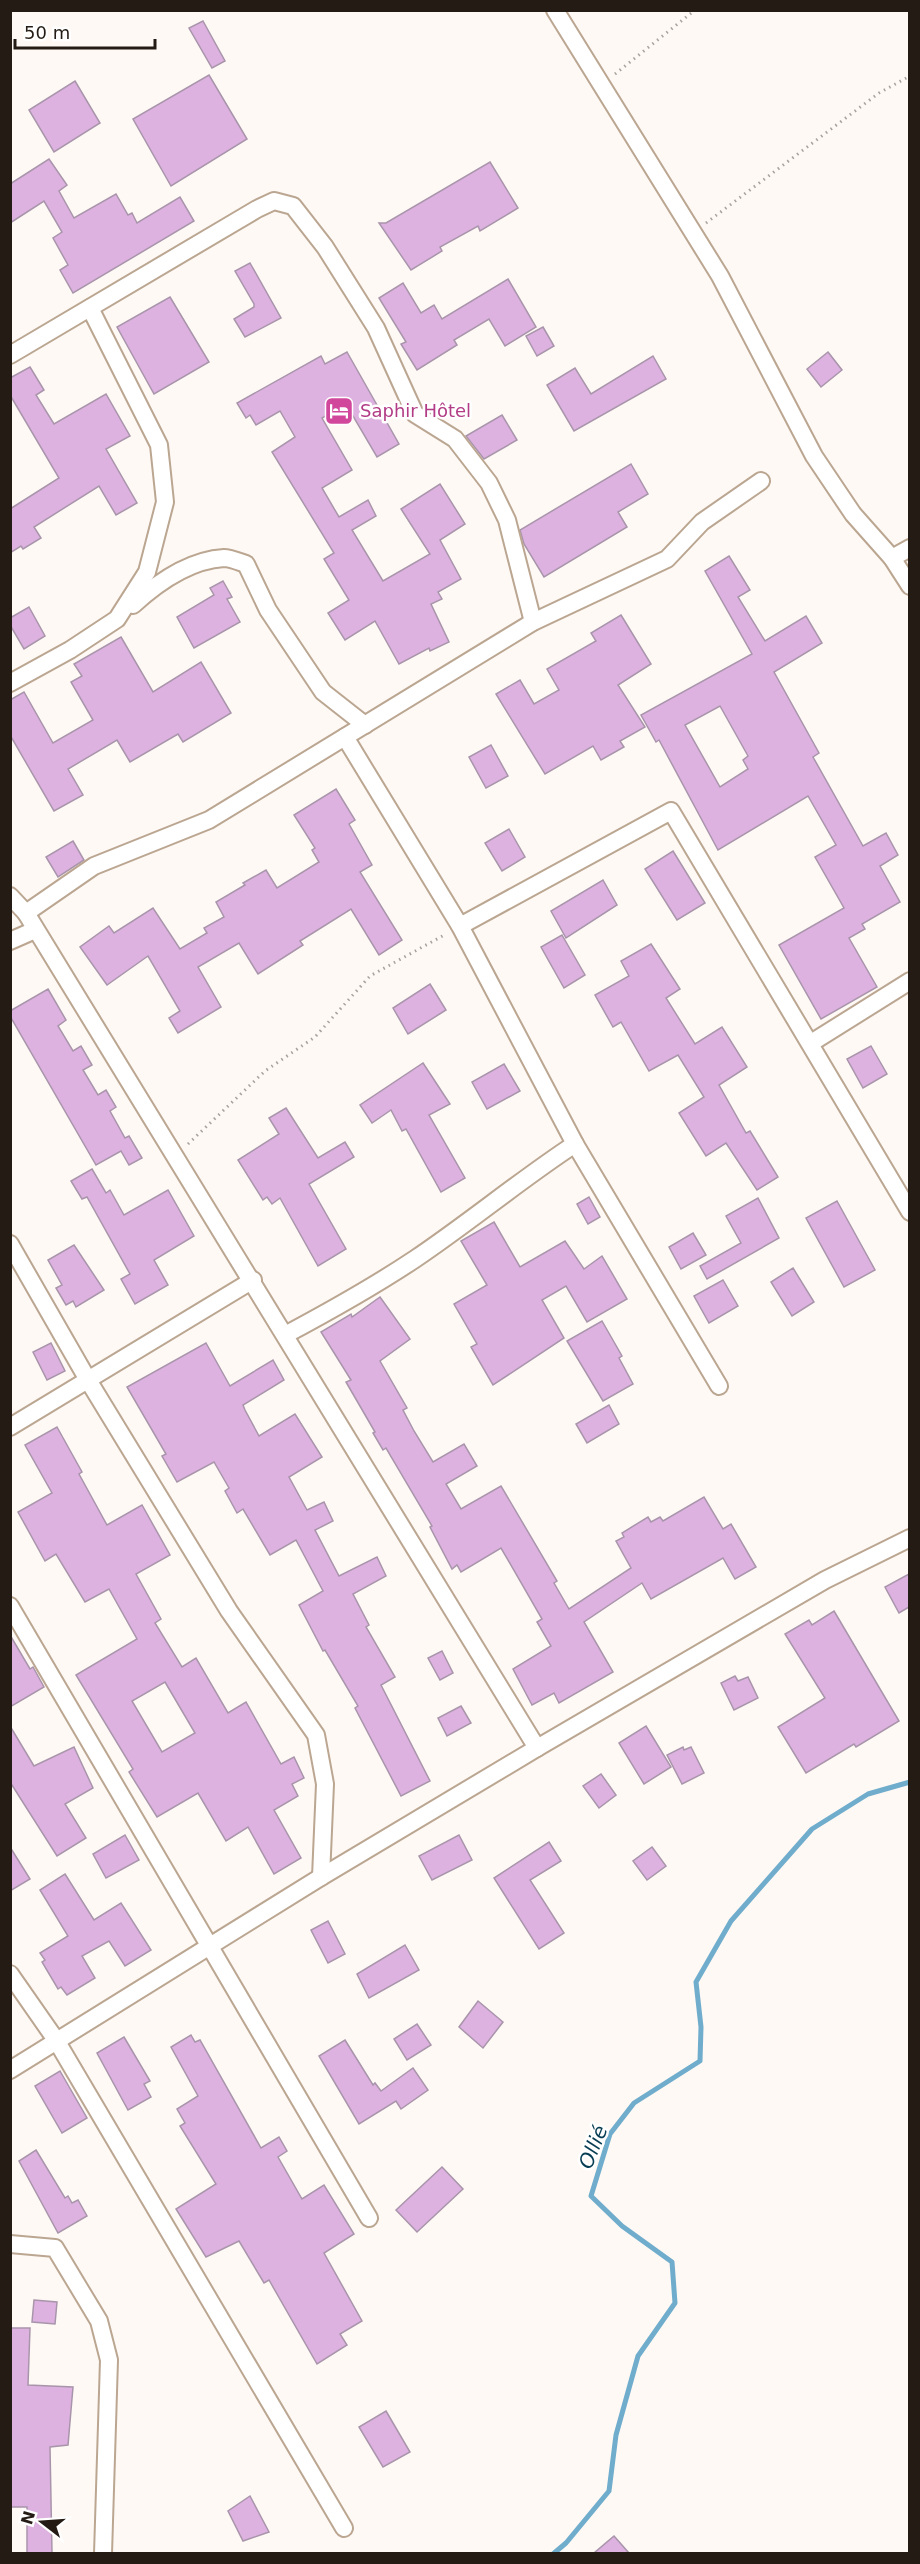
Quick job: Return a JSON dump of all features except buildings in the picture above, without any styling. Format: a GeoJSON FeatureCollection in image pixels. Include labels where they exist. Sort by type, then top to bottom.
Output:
{"type":"FeatureCollection","features":[{"type":"Feature","properties":{"kind":"street"},"geometry":{"type":"LineString","coordinates":[[555,10],[720,276],[814,456],[853,514],[892,558],[909,586]]}},
{"type":"Feature","properties":{"kind":"street"},"geometry":{"type":"LineString","coordinates":[[10,355],[257,209],[274,201],[293,206],[325,247],[376,328],[416,414],[455,439],[489,483],[507,520],[533,622]]}},
{"type":"Feature","properties":{"kind":"street"},"geometry":{"type":"LineString","coordinates":[[90,308],[159,445],[165,501],[147,572],[117,619]]}},
{"type":"Feature","properties":{"kind":"street"},"geometry":{"type":"LineString","coordinates":[[26,913],[94,866],[209,820],[533,622],[667,559],[702,522],[760,482]]}},
{"type":"Feature","properties":{"kind":"street"},"geometry":{"type":"LineString","coordinates":[[892,558],[909,548]]}},
{"type":"Feature","properties":{"kind":"street"},"geometry":{"type":"LineString","coordinates":[[10,683],[70,650],[117,619],[158,583],[197,566],[225,558],[246,564],[268,610],[323,692],[365,725]]}},
{"type":"Feature","properties":{"kind":"street"},"geometry":{"type":"LineString","coordinates":[[345,737],[460,927],[576,1144],[719,1386]]}},
{"type":"Feature","properties":{"kind":"street"},"geometry":{"type":"LineString","coordinates":[[460,927],[671,811],[811,1043],[909,1212]]}},
{"type":"Feature","properties":{"kind":"street"},"geometry":{"type":"LineString","coordinates":[[10,896],[26,913],[174,1157],[253,1280],[537,1748]]}},
{"type":"Feature","properties":{"kind":"street"},"geometry":{"type":"LineString","coordinates":[[10,941],[35,930]]}},
{"type":"Feature","properties":{"kind":"street"},"geometry":{"type":"LineString","coordinates":[[811,1043],[909,981]]}},
{"type":"Feature","properties":{"kind":"street"},"geometry":{"type":"LineString","coordinates":[[285,1335],[349,1302],[417,1258],[542,1165],[576,1144]]}},
{"type":"Feature","properties":{"kind":"street"},"geometry":{"type":"LineString","coordinates":[[10,1244],[88,1380],[229,1611],[316,1735],[325,1784],[321,1876]]}},
{"type":"Feature","properties":{"kind":"street"},"geometry":{"type":"LineString","coordinates":[[10,1427],[253,1280]]}},
{"type":"Feature","properties":{"kind":"street"},"geometry":{"type":"LineString","coordinates":[[10,2070],[209,1948],[321,1876],[537,1748],[825,1580],[909,1538]]}},
{"type":"Feature","properties":{"kind":"street"},"geometry":{"type":"LineString","coordinates":[[10,1606],[369,2218]]}},
{"type":"Feature","properties":{"kind":"street"},"geometry":{"type":"LineString","coordinates":[[10,1974],[56,2040],[344,2528]]}},
{"type":"Feature","properties":{"kind":"street"},"geometry":{"type":"LineString","coordinates":[[10,2244],[56,2248],[99,2321],[109,2360],[104,2553]]}},
{"type":"Feature","properties":{"kind":"path"},"geometry":{"type":"LineString","coordinates":[[602,85],[695,10]]}},
{"type":"Feature","properties":{"kind":"path"},"geometry":{"type":"LineString","coordinates":[[693,233],[879,93],[909,76]]}},
{"type":"Feature","properties":{"kind":"path"},"geometry":{"type":"LineString","coordinates":[[174,1157],[265,1071],[315,1037],[370,976],[460,927]]}},
{"type":"Feature","properties":{"kind":"waterway","name":"Ollié"},"geometry":{"type":"LineString","coordinates":[[553,2554],[566,2543],[609,2491],[616,2435],[638,2356],[675,2303],[672,2262],[622,2226],[591,2196],[610,2134],[634,2103],[700,2061],[701,2027],[696,1982],[731,1921],[812,1829],[868,1794],[910,1782]]}},
{"type":"Feature","properties":{"kind":"place","name":"Saphir Hôtel"},"geometry":{"type":"Point","coordinates":[339,411]}}]}
